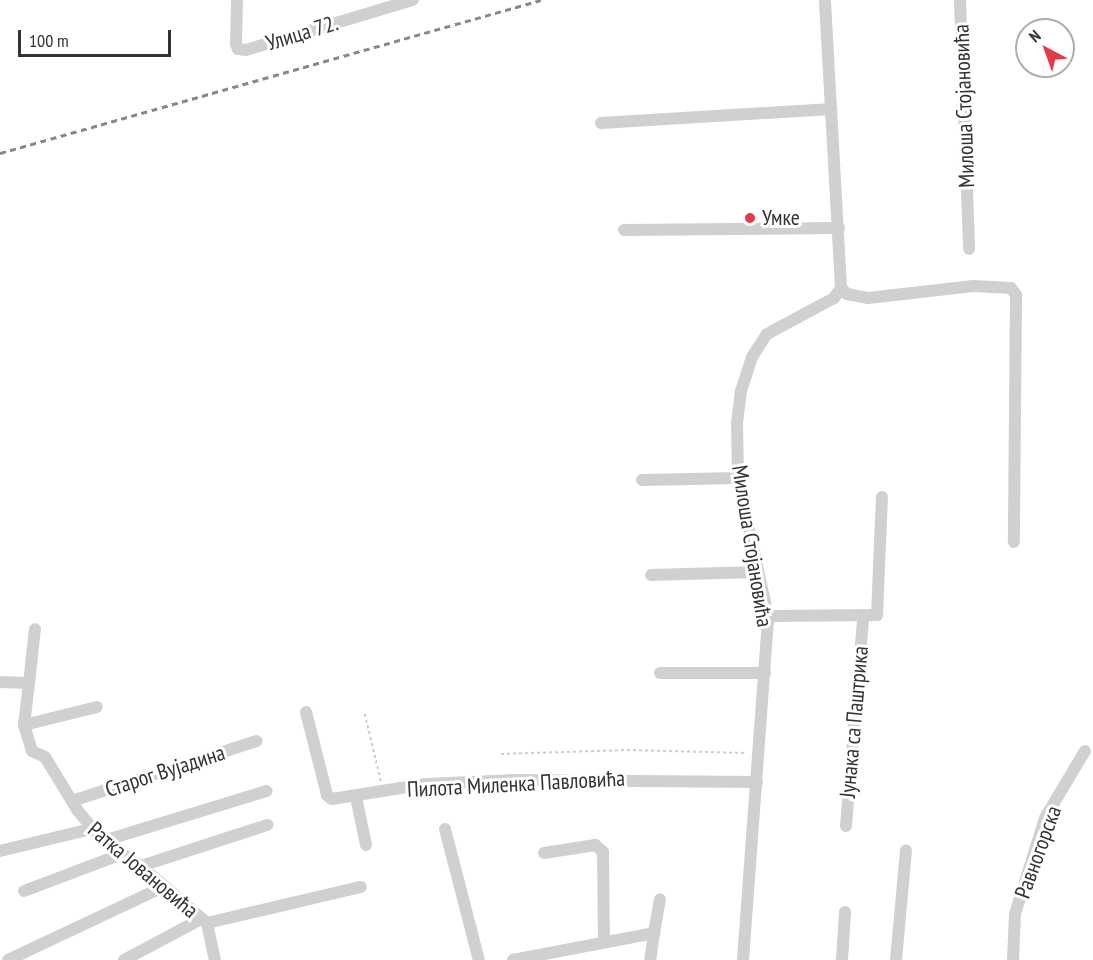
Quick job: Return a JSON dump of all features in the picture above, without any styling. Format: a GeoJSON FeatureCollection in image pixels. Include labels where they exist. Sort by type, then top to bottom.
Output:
{"type":"FeatureCollection","features":[{"type":"Feature","properties":{"kind":"street","name":"Улица 72."},"geometry":{"type":"LineString","coordinates":[[237,0],[236,44],[238,49],[246,50],[413,0]]}},
{"type":"Feature","properties":{"kind":"street"},"geometry":{"type":"LineString","coordinates":[[825,0],[841,288],[847,294],[868,298],[974,286],[1011,288],[1016,295],[1014,542]]}},
{"type":"Feature","properties":{"kind":"street","name":"Милоша Стојановића"},"geometry":{"type":"LineString","coordinates":[[960,0],[969,249]]}},
{"type":"Feature","properties":{"kind":"street"},"geometry":{"type":"LineString","coordinates":[[601,123],[832,109]]}},
{"type":"Feature","properties":{"kind":"street"},"geometry":{"type":"LineString","coordinates":[[624,230],[839,228]]}},
{"type":"Feature","properties":{"kind":"street","name":"Милоша Стојановића"},"geometry":{"type":"LineString","coordinates":[[743,960],[760,754],[768,616],[738,478],[737,423],[741,391],[752,357],[767,334],[834,298],[841,288]]}},
{"type":"Feature","properties":{"kind":"street"},"geometry":{"type":"LineString","coordinates":[[642,480],[738,478]]}},
{"type":"Feature","properties":{"kind":"street","name":"Јунака са Паштрика"},"geometry":{"type":"LineString","coordinates":[[768,616],[863,618],[877,615],[880,598],[882,497]]}},
{"type":"Feature","properties":{"kind":"street"},"geometry":{"type":"LineString","coordinates":[[651,575],[758,572]]}},
{"type":"Feature","properties":{"kind":"street","name":"Јунака са Паштрика"},"geometry":{"type":"LineString","coordinates":[[846,826],[863,618]]}},
{"type":"Feature","properties":{"kind":"street","name":"Ратка Јовановића"},"geometry":{"type":"LineString","coordinates":[[35,629],[24,725],[32,751],[45,757],[91,829],[104,841],[141,866],[204,921],[215,960]]}},
{"type":"Feature","properties":{"kind":"street"},"geometry":{"type":"LineString","coordinates":[[660,673],[765,674]]}},
{"type":"Feature","properties":{"kind":"street"},"geometry":{"type":"LineString","coordinates":[[0,682],[29,683]]}},
{"type":"Feature","properties":{"kind":"street"},"geometry":{"type":"LineString","coordinates":[[24,725],[97,707]]}},
{"type":"Feature","properties":{"kind":"street","name":"Пилота Миленка Павловића"},"geometry":{"type":"LineString","coordinates":[[306,712],[327,795],[332,800],[426,784],[514,780],[757,782]]}},
{"type":"Feature","properties":{"kind":"street","name":"Старог Вујадина"},"geometry":{"type":"LineString","coordinates":[[72,801],[257,741]]}},
{"type":"Feature","properties":{"kind":"street","name":"Равногорска"},"geometry":{"type":"LineString","coordinates":[[1012,960],[1015,914],[1045,818],[1085,751]]}},
{"type":"Feature","properties":{"kind":"street"},"geometry":{"type":"LineString","coordinates":[[104,841],[267,791]]}},
{"type":"Feature","properties":{"kind":"street"},"geometry":{"type":"LineString","coordinates":[[356,797],[366,845]]}},
{"type":"Feature","properties":{"kind":"street"},"geometry":{"type":"LineString","coordinates":[[141,866],[267,825]]}},
{"type":"Feature","properties":{"kind":"street"},"geometry":{"type":"LineString","coordinates":[[0,851],[91,829]]}},
{"type":"Feature","properties":{"kind":"street"},"geometry":{"type":"LineString","coordinates":[[445,829],[479,960]]}},
{"type":"Feature","properties":{"kind":"street"},"geometry":{"type":"LineString","coordinates":[[544,853],[595,845],[603,852],[604,942]]}},
{"type":"Feature","properties":{"kind":"street"},"geometry":{"type":"LineString","coordinates":[[896,960],[906,850]]}},
{"type":"Feature","properties":{"kind":"street"},"geometry":{"type":"LineString","coordinates":[[24,891],[122,854]]}},
{"type":"Feature","properties":{"kind":"street"},"geometry":{"type":"LineString","coordinates":[[8,960],[163,886]]}},
{"type":"Feature","properties":{"kind":"street"},"geometry":{"type":"LineString","coordinates":[[124,960],[204,921],[361,887]]}},
{"type":"Feature","properties":{"kind":"street"},"geometry":{"type":"LineString","coordinates":[[650,960],[660,900]]}},
{"type":"Feature","properties":{"kind":"street"},"geometry":{"type":"LineString","coordinates":[[842,960],[845,912]]}},
{"type":"Feature","properties":{"kind":"street"},"geometry":{"type":"LineString","coordinates":[[513,960],[654,933]]}},
{"type":"Feature","properties":{"kind":"path"},"geometry":{"type":"LineString","coordinates":[[365,714],[383,791]]}},
{"type":"Feature","properties":{"kind":"path"},"geometry":{"type":"LineString","coordinates":[[501,754],[627,750],[760,754]]}},
{"type":"Feature","properties":{"kind":"railway"},"geometry":{"type":"LineString","coordinates":[[0,153],[541,0]]}},
{"type":"Feature","properties":{"kind":"place","name":"Умке"},"geometry":{"type":"Point","coordinates":[750,218]}}]}
